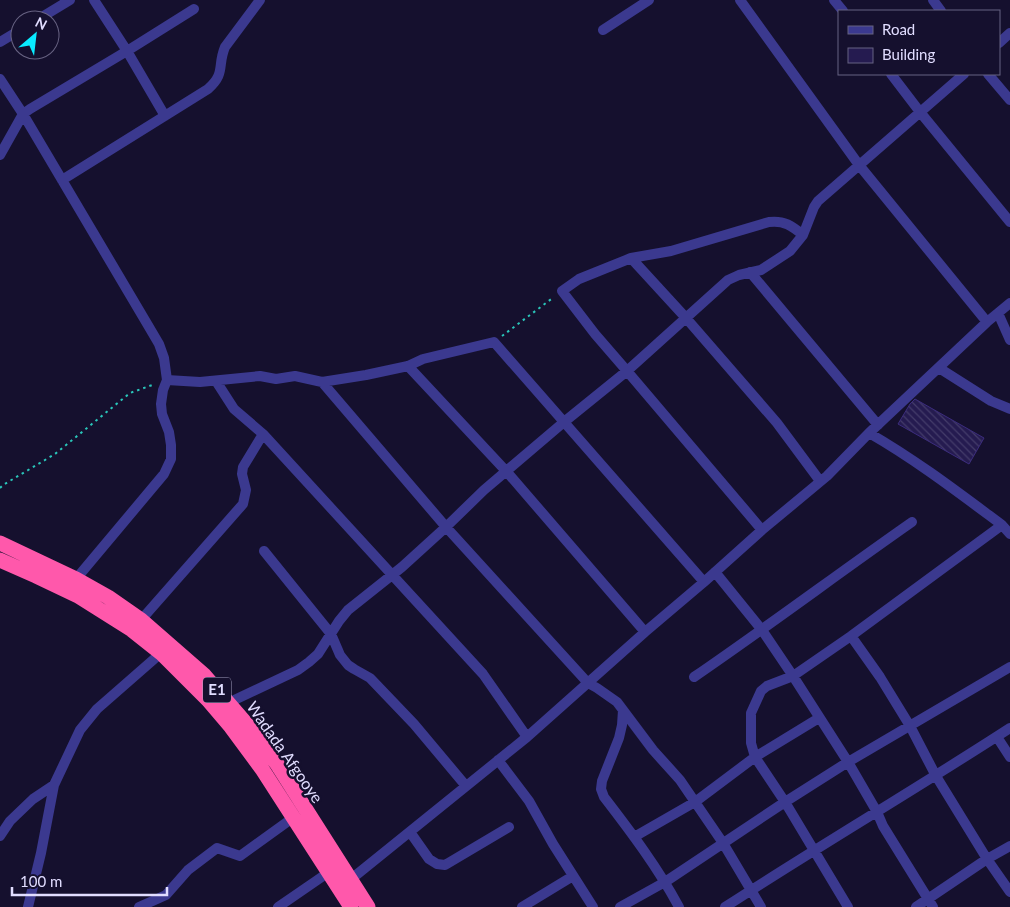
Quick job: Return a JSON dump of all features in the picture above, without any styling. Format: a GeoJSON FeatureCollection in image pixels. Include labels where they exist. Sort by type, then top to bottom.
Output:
{"type":"FeatureCollection","features":[{"type":"Feature","properties":{"kind":"highway","name":"Wadada Afgooye"},"geometry":{"type":"LineString","coordinates":[[0,543],[76,579],[108,597],[141,620],[204,675],[277,764],[368,907]]}},
{"type":"Feature","properties":{"kind":"highway","name":"Wadada Afgooye"},"geometry":{"type":"LineString","coordinates":[[0,560],[78,596],[132,630],[160,653],[208,700],[232,727],[262,769],[351,907]]}},
{"type":"Feature","properties":{"kind":"street"},"geometry":{"type":"LineString","coordinates":[[54,10],[70,0]]}},
{"type":"Feature","properties":{"kind":"street"},"geometry":{"type":"LineString","coordinates":[[94,0],[128,51],[165,116]]}},
{"type":"Feature","properties":{"kind":"street"},"geometry":{"type":"LineString","coordinates":[[62,180],[215,83],[220,73],[222,54],[225,47],[260,0]]}},
{"type":"Feature","properties":{"kind":"street"},"geometry":{"type":"LineString","coordinates":[[602,30],[649,0]]}},
{"type":"Feature","properties":{"kind":"street"},"geometry":{"type":"LineString","coordinates":[[740,0],[859,165],[987,322]]}},
{"type":"Feature","properties":{"kind":"street"},"geometry":{"type":"LineString","coordinates":[[834,0],[842,10]]}},
{"type":"Feature","properties":{"kind":"street"},"geometry":{"type":"LineString","coordinates":[[0,154],[23,114],[194,9]]}},
{"type":"Feature","properties":{"kind":"street"},"geometry":{"type":"LineString","coordinates":[[1000,42],[1010,33]]}},
{"type":"Feature","properties":{"kind":"street"},"geometry":{"type":"LineString","coordinates":[[892,75],[1010,222]]}},
{"type":"Feature","properties":{"kind":"street"},"geometry":{"type":"LineString","coordinates":[[228,703],[298,670],[309,662],[318,654],[348,610],[392,575],[484,490],[627,371],[728,280],[761,270],[790,251],[803,235],[818,201],[963,75]]}},
{"type":"Feature","properties":{"kind":"street"},"geometry":{"type":"LineString","coordinates":[[989,75],[1010,100]]}},
{"type":"Feature","properties":{"kind":"street"},"geometry":{"type":"LineString","coordinates":[[0,79],[23,114],[159,344],[164,358],[167,380],[161,404],[171,444],[171,459],[168,468],[76,579]]}},
{"type":"Feature","properties":{"kind":"street"},"geometry":{"type":"LineString","coordinates":[[762,530],[595,334],[562,291],[579,279],[631,258],[671,251],[769,222],[778,221],[791,225],[803,235]]}},
{"type":"Feature","properties":{"kind":"street"},"geometry":{"type":"LineString","coordinates":[[631,258],[777,423],[820,481]]}},
{"type":"Feature","properties":{"kind":"street"},"geometry":{"type":"LineString","coordinates":[[750,272],[878,425]]}},
{"type":"Feature","properties":{"kind":"street"},"geometry":{"type":"LineString","coordinates":[[350,880],[527,737],[762,530],[827,476],[869,433],[987,322],[1010,303]]}},
{"type":"Feature","properties":{"kind":"street"},"geometry":{"type":"LineString","coordinates":[[998,313],[1010,340]]}},
{"type":"Feature","properties":{"kind":"street"},"geometry":{"type":"LineString","coordinates":[[167,380],[200,382],[260,376],[276,378],[295,376],[322,382],[408,366],[424,359],[494,342],[704,582]]}},
{"type":"Feature","properties":{"kind":"street"},"geometry":{"type":"LineString","coordinates":[[408,366],[507,472],[645,632]]}},
{"type":"Feature","properties":{"kind":"street"},"geometry":{"type":"LineString","coordinates":[[938,368],[991,401],[1010,409]]}},
{"type":"Feature","properties":{"kind":"street"},"geometry":{"type":"LineString","coordinates":[[216,381],[234,409],[263,434],[483,674],[527,737]]}},
{"type":"Feature","properties":{"kind":"street"},"geometry":{"type":"LineString","coordinates":[[322,382],[446,527],[588,683],[617,702],[653,750],[680,780],[723,843],[761,907]]}},
{"type":"Feature","properties":{"kind":"street"},"geometry":{"type":"LineString","coordinates":[[869,433],[889,444],[945,483],[1002,525],[1010,534]]}},
{"type":"Feature","properties":{"kind":"street"},"geometry":{"type":"LineString","coordinates":[[141,620],[243,504],[246,490],[242,474],[243,467],[263,434]]}},
{"type":"Feature","properties":{"kind":"street"},"geometry":{"type":"LineString","coordinates":[[694,678],[912,522]]}},
{"type":"Feature","properties":{"kind":"street"},"geometry":{"type":"LineString","coordinates":[[848,907],[755,757],[752,743],[751,713],[754,705],[761,692],[767,686],[793,676],[851,636],[1002,525]]}},
{"type":"Feature","properties":{"kind":"street"},"geometry":{"type":"LineString","coordinates":[[264,551],[331,634],[335,646],[348,665],[370,678],[376,684],[414,724],[466,786]]}},
{"type":"Feature","properties":{"kind":"street"},"geometry":{"type":"LineString","coordinates":[[715,572],[762,630],[793,676],[848,762],[930,903]]}},
{"type":"Feature","properties":{"kind":"street"},"geometry":{"type":"LineString","coordinates":[[851,636],[880,677],[910,726],[936,776],[987,860],[1010,892]]}},
{"type":"Feature","properties":{"kind":"street"},"geometry":{"type":"LineString","coordinates":[[28,907],[54,786],[80,730],[97,709],[160,653]]}},
{"type":"Feature","properties":{"kind":"street"},"geometry":{"type":"LineString","coordinates":[[620,907],[665,882],[784,802],[848,762],[1010,667]]}},
{"type":"Feature","properties":{"kind":"street"},"geometry":{"type":"LineString","coordinates":[[623,710],[619,738],[602,781],[601,789],[665,882],[679,907]]}},
{"type":"Feature","properties":{"kind":"street"},"geometry":{"type":"LineString","coordinates":[[634,836],[695,802],[755,757],[820,718]]}},
{"type":"Feature","properties":{"kind":"street"},"geometry":{"type":"LineString","coordinates":[[725,907],[1010,728]]}},
{"type":"Feature","properties":{"kind":"street"},"geometry":{"type":"LineString","coordinates":[[997,737],[1010,757]]}},
{"type":"Feature","properties":{"kind":"street"},"geometry":{"type":"LineString","coordinates":[[498,760],[529,801],[553,844],[593,907]]}},
{"type":"Feature","properties":{"kind":"street"},"geometry":{"type":"LineString","coordinates":[[0,836],[10,821],[33,799],[54,786]]}},
{"type":"Feature","properties":{"kind":"street"},"geometry":{"type":"LineString","coordinates":[[139,907],[166,895],[188,870],[217,848],[240,856],[294,817]]}},
{"type":"Feature","properties":{"kind":"street"},"geometry":{"type":"LineString","coordinates":[[410,832],[428,859],[437,864],[445,865],[509,827]]}},
{"type":"Feature","properties":{"kind":"street"},"geometry":{"type":"LineString","coordinates":[[916,907],[930,903],[987,860],[1010,846]]}},
{"type":"Feature","properties":{"kind":"street"},"geometry":{"type":"LineString","coordinates":[[278,907],[328,872]]}},
{"type":"Feature","properties":{"kind":"street"},"geometry":{"type":"LineString","coordinates":[[522,907],[573,876]]}},
{"type":"Feature","properties":{"kind":"path"},"geometry":{"type":"LineString","coordinates":[[494,342],[562,291]]}},
{"type":"Feature","properties":{"kind":"path"},"geometry":{"type":"LineString","coordinates":[[0,488],[55,454],[130,393],[167,380]]}},
{"type":"Feature","properties":{"kind":"building"},"geometry":{"type":"Polygon","coordinates":[[[915,399],[984,438],[969,464],[898,424],[915,399]]]}}]}
